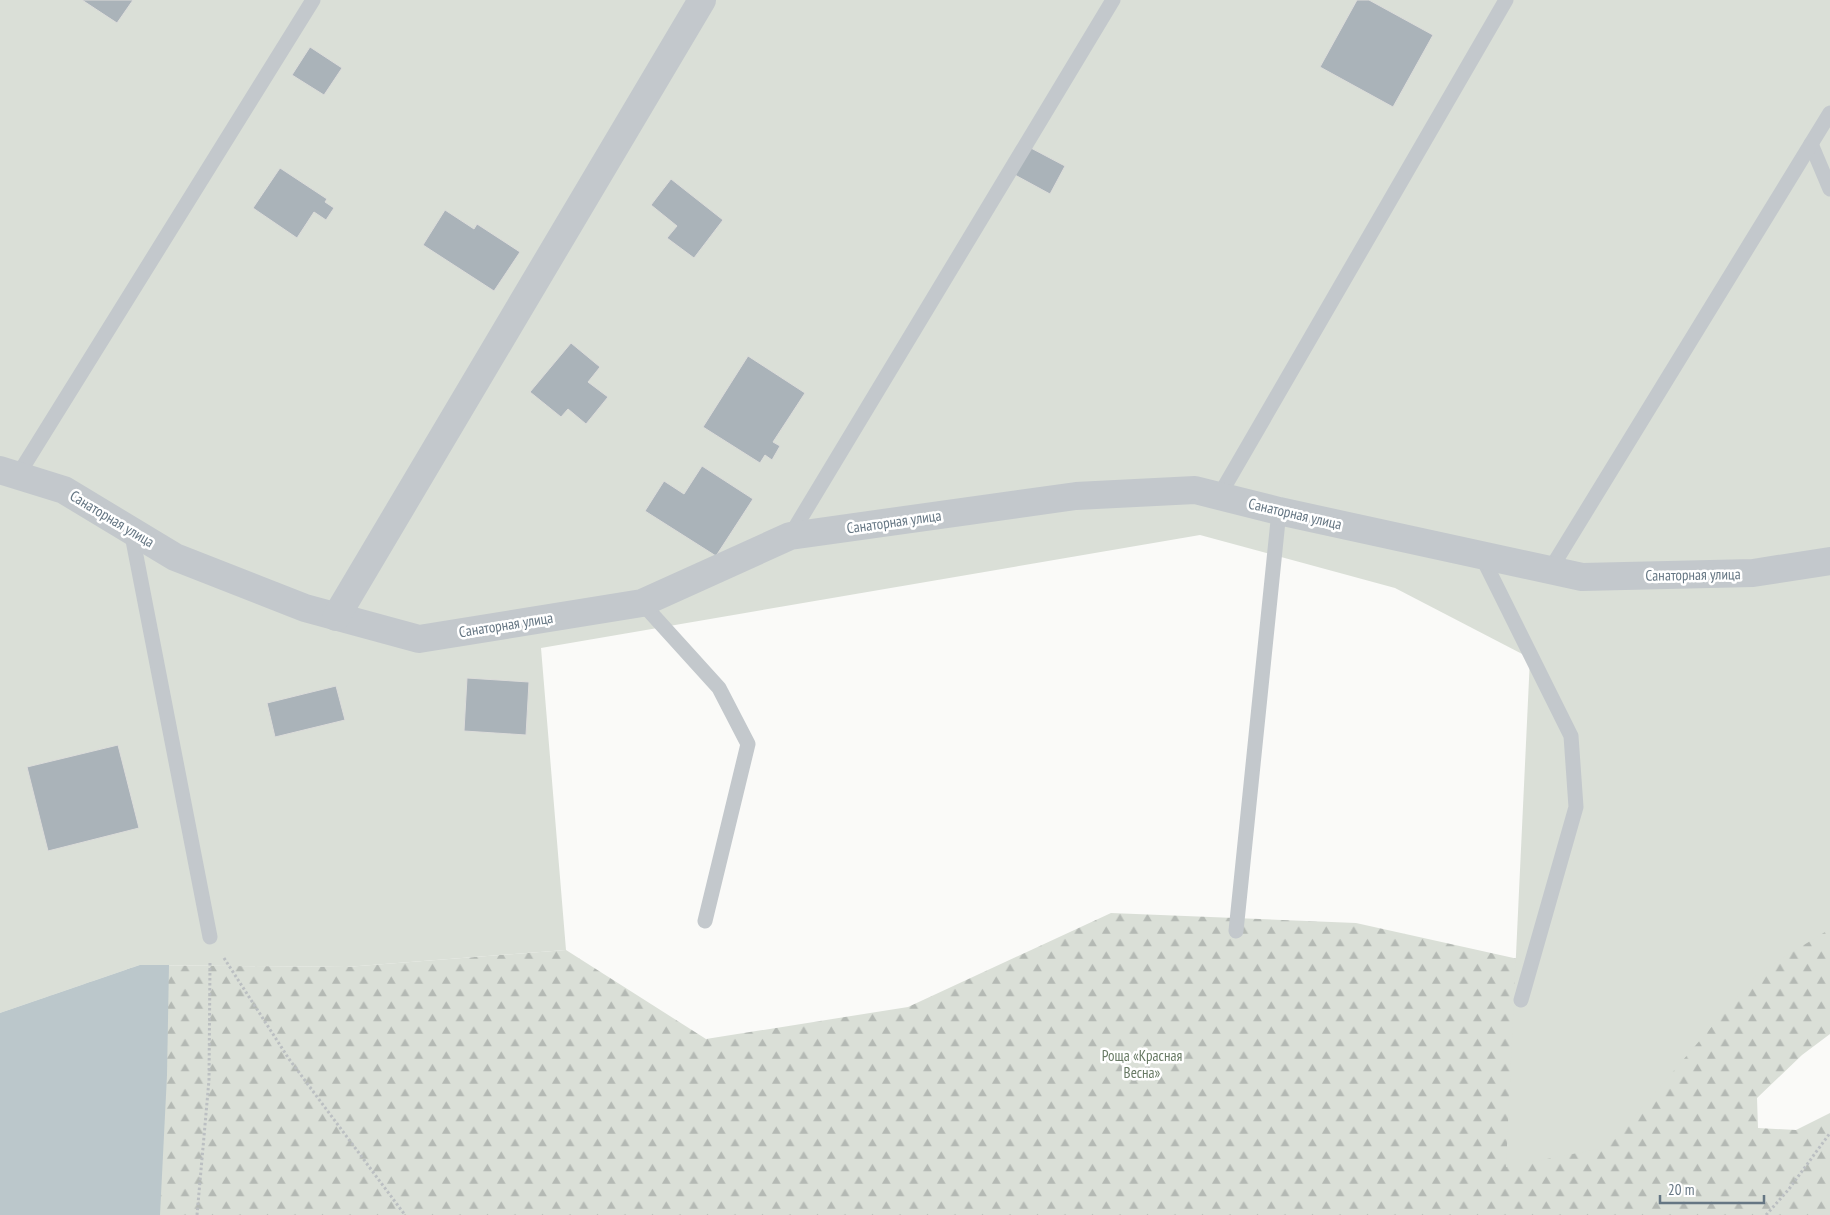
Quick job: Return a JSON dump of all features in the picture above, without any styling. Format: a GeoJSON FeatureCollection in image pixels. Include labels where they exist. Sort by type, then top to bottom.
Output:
{"type":"FeatureCollection","features":[{"type":"Feature","properties":{"kind":"street"},"geometry":{"type":"LineString","coordinates":[[336,617],[702,0]]}},
{"type":"Feature","properties":{"kind":"street","name":"Санаторная улица"},"geometry":{"type":"LineString","coordinates":[[9,473],[64,490],[175,557],[305,608],[419,639],[642,602],[790,536],[1076,496],[1195,490],[1279,511],[1582,577],[1753,573],[1830,561]]}},
{"type":"Feature","properties":{"kind":"lane"},"geometry":{"type":"LineString","coordinates":[[9,473],[313,0]]}},
{"type":"Feature","properties":{"kind":"lane"},"geometry":{"type":"LineString","coordinates":[[790,536],[1112,0]]}},
{"type":"Feature","properties":{"kind":"lane"},"geometry":{"type":"LineString","coordinates":[[1219,496],[1506,0]]}},
{"type":"Feature","properties":{"kind":"lane"},"geometry":{"type":"LineString","coordinates":[[1550,570],[1830,113]]}},
{"type":"Feature","properties":{"kind":"lane"},"geometry":{"type":"LineString","coordinates":[[1811,144],[1830,189]]}},
{"type":"Feature","properties":{"kind":"lane"},"geometry":{"type":"LineString","coordinates":[[1236,931],[1279,511]]}},
{"type":"Feature","properties":{"kind":"lane"},"geometry":{"type":"LineString","coordinates":[[130,530],[210,937]]}},
{"type":"Feature","properties":{"kind":"lane"},"geometry":{"type":"LineString","coordinates":[[1481,555],[1571,736],[1576,807],[1521,1000]]}},
{"type":"Feature","properties":{"kind":"lane"},"geometry":{"type":"LineString","coordinates":[[642,602],[720,688],[748,744],[705,921]]}},
{"type":"Feature","properties":{"kind":"path"},"geometry":{"type":"LineString","coordinates":[[197,1215],[208,1080],[210,937]]}},
{"type":"Feature","properties":{"kind":"path"},"geometry":{"type":"LineString","coordinates":[[210,937],[288,1059],[405,1215]]}},
{"type":"Feature","properties":{"kind":"path"},"geometry":{"type":"LineString","coordinates":[[1766,1215],[1789,1189],[1830,1133]]}},
{"type":"Feature","properties":{"kind":"green space"},"geometry":{"type":"Polygon","coordinates":[[[0,0],[1830,0],[1830,929],[1758,973],[1608,1147],[1506,1167],[1530,658],[1395,588],[1200,535],[541,648],[566,950],[346,967],[140,965],[0,1013],[0,0]]]}},
{"type":"Feature","properties":{"kind":"green space","name":"Роща «Красная Весна»"},"geometry":{"type":"Polygon","coordinates":[[[1830,899],[1830,1034],[1802,1055],[1757,1098],[1758,1128],[1796,1130],[1830,1113],[1830,1215],[0,1215],[0,1013],[140,965],[346,967],[566,950],[706,1039],[908,1007],[1111,913],[1356,923],[1554,967],[1830,899]]]}},
{"type":"Feature","properties":{"kind":"shaded area"},"geometry":{"type":"Polygon","coordinates":[[[140,965],[169,965],[167,1075],[160,1215],[0,1215],[0,1013],[140,965]]]}},
{"type":"Feature","properties":{"kind":"building"},"geometry":{"type":"Polygon","coordinates":[[[82,0],[133,0],[117,23],[82,0]]]}},
{"type":"Feature","properties":{"kind":"building"},"geometry":{"type":"Polygon","coordinates":[[[1357,0],[1369,0],[1433,35],[1393,107],[1320,67],[1357,0]]]}},
{"type":"Feature","properties":{"kind":"building"},"geometry":{"type":"Polygon","coordinates":[[[310,47],[342,68],[324,95],[292,75],[310,47]]]}},
{"type":"Feature","properties":{"kind":"building"},"geometry":{"type":"Polygon","coordinates":[[[1029,147],[1065,166],[1050,194],[1015,175],[1029,147]]]}},
{"type":"Feature","properties":{"kind":"building"},"geometry":{"type":"Polygon","coordinates":[[[280,168],[327,199],[325,202],[334,208],[326,220],[314,212],[297,238],[253,208],[280,168]]]}},
{"type":"Feature","properties":{"kind":"building"},"geometry":{"type":"Polygon","coordinates":[[[671,179],[723,220],[694,258],[667,238],[677,226],[651,205],[671,179]]]}},
{"type":"Feature","properties":{"kind":"building"},"geometry":{"type":"Polygon","coordinates":[[[445,210],[474,229],[477,224],[520,252],[494,291],[423,245],[445,210]]]}},
{"type":"Feature","properties":{"kind":"building"},"geometry":{"type":"Polygon","coordinates":[[[571,343],[600,367],[588,382],[608,397],[586,424],[568,409],[561,417],[530,392],[571,343]]]}},
{"type":"Feature","properties":{"kind":"building"},"geometry":{"type":"Polygon","coordinates":[[[748,356],[805,393],[773,442],[780,446],[772,460],[765,455],[760,463],[703,427],[748,356]]]}},
{"type":"Feature","properties":{"kind":"building"},"geometry":{"type":"Polygon","coordinates":[[[702,466],[753,499],[716,556],[645,511],[664,481],[684,494],[702,466]]]}},
{"type":"Feature","properties":{"kind":"building"},"geometry":{"type":"Polygon","coordinates":[[[467,678],[529,682],[526,735],[464,731],[467,678]]]}},
{"type":"Feature","properties":{"kind":"building"},"geometry":{"type":"Polygon","coordinates":[[[336,686],[345,720],[275,737],[267,703],[336,686]]]}},
{"type":"Feature","properties":{"kind":"building"},"geometry":{"type":"Polygon","coordinates":[[[118,745],[139,828],[48,851],[27,767],[118,745]]]}}]}
